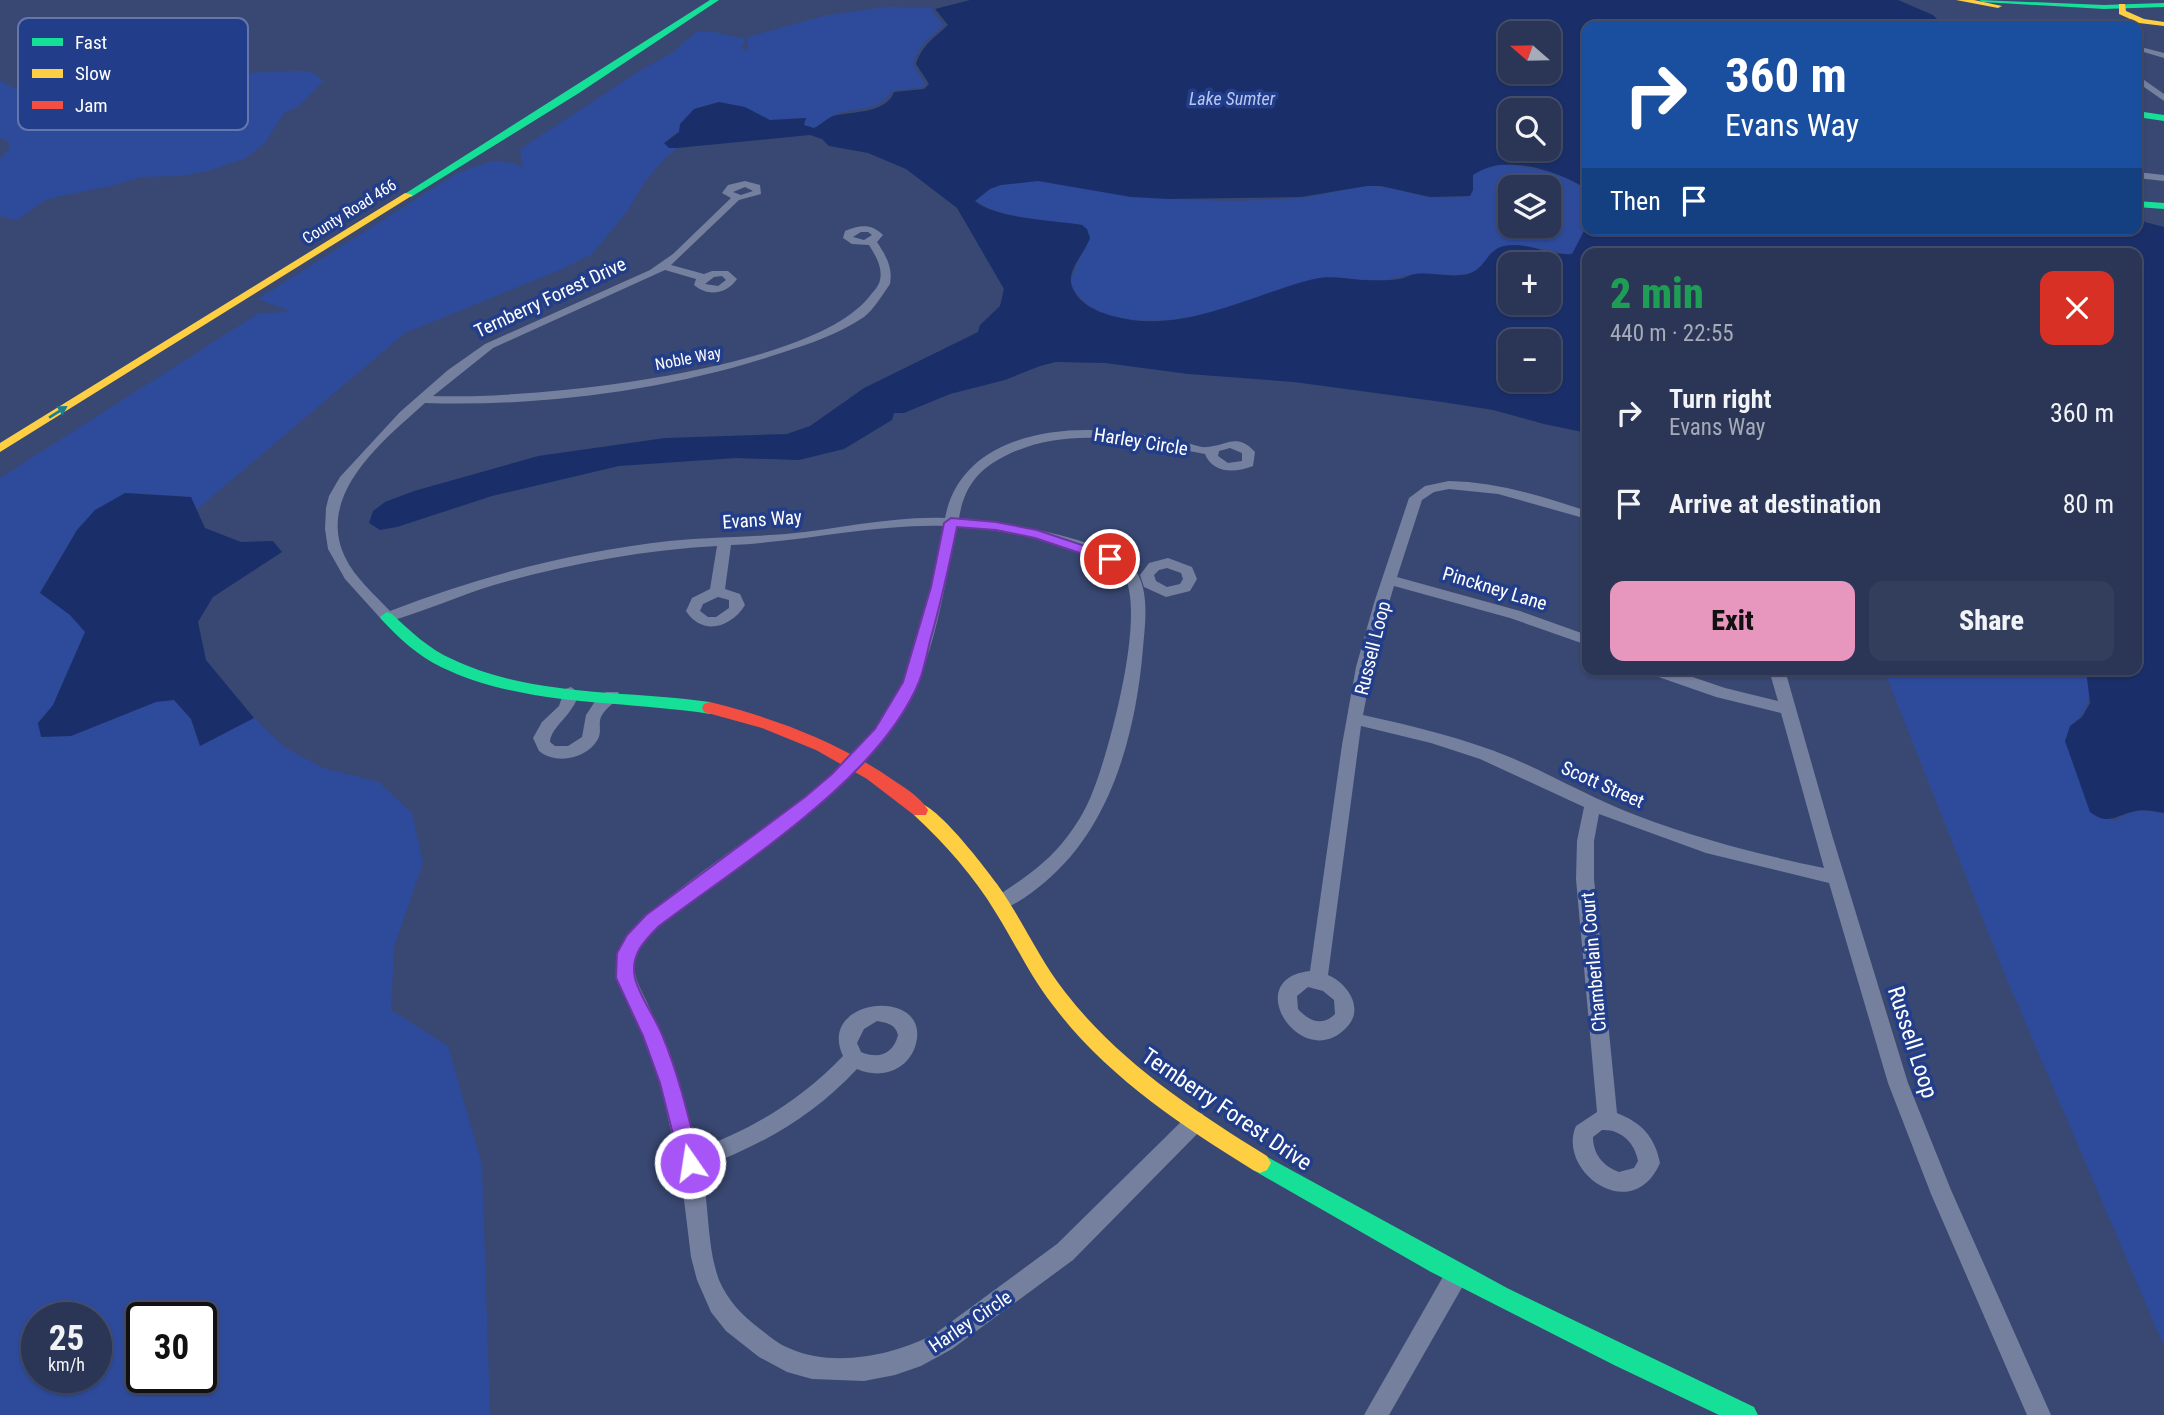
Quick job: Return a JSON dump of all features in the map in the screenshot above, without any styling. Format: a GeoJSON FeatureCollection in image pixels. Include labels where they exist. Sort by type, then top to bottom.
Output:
{"type":"FeatureCollection","features":[{"type":"Feature","properties":{"kind":"main road","name":"County Road 466"},"geometry":{"type":"LineString","coordinates":[[0,430],[561,88],[698,0]]}},
{"type":"Feature","properties":{"kind":"main road","name":"County Road 466"},"geometry":{"type":"LineString","coordinates":[[0,448],[576,91],[715,0]]}},
{"type":"Feature","properties":{"kind":"main road"},"geometry":{"type":"LineString","coordinates":[[1960,0],[2025,9],[2126,11]]}},
{"type":"Feature","properties":{"kind":"main road"},"geometry":{"type":"LineString","coordinates":[[1983,0],[2126,11],[2162,25]]}},
{"type":"Feature","properties":{"kind":"main road"},"geometry":{"type":"LineString","coordinates":[[1996,7],[2053,0]]}},
{"type":"Feature","properties":{"kind":"main road"},"geometry":{"type":"LineString","coordinates":[[2126,11],[2131,3],[2164,5]]}},
{"type":"Feature","properties":{"kind":"main road"},"geometry":{"type":"LineString","coordinates":[[2142,115],[2164,118]]}},
{"type":"Feature","properties":{"kind":"main road"},"geometry":{"type":"LineString","coordinates":[[2142,204],[2164,206]]}},
{"type":"Feature","properties":{"kind":"main road","name":"Ternberry Forest Drive"},"geometry":{"type":"LineString","coordinates":[[387,617],[407,637],[458,667],[523,687],[674,701],[759,720],[832,750],[853,762],[908,800],[964,853],[1000,903],[1042,974],[1091,1036],[1126,1070],[1196,1121],[1324,1201],[1455,1276],[1746,1415]]}},
{"type":"Feature","properties":{"kind":"street"},"geometry":{"type":"LineString","coordinates":[[2142,49],[2164,56]]}},
{"type":"Feature","properties":{"kind":"street"},"geometry":{"type":"LineString","coordinates":[[2142,81],[2163,96]]}},
{"type":"Feature","properties":{"kind":"street"},"geometry":{"type":"LineString","coordinates":[[2142,93],[2163,96]]}},
{"type":"Feature","properties":{"kind":"street"},"geometry":{"type":"LineString","coordinates":[[2142,176],[2164,178]]}},
{"type":"Feature","properties":{"kind":"street","name":"Ternberry Forest Drive"},"geometry":{"type":"LineString","coordinates":[[387,617],[340,560],[332,533],[332,511],[336,496],[354,466],[466,362],[489,346],[664,266],[736,198]]}},
{"type":"Feature","properties":{"kind":"street","name":"Noble Way"},"geometry":{"type":"LineString","coordinates":[[425,398],[465,402],[648,382],[699,374],[769,355],[842,325],[877,299],[885,285],[887,271],[881,255],[871,241]]}},
{"type":"Feature","properties":{"kind":"street"},"geometry":{"type":"LineString","coordinates":[[664,266],[702,277]]}},
{"type":"Feature","properties":{"kind":"street","name":"Harley Circle"},"geometry":{"type":"LineString","coordinates":[[1196,1121],[1065,1252],[982,1315],[921,1354],[864,1369],[812,1367],[787,1360],[767,1349],[734,1322],[719,1304],[708,1280],[702,1257],[690,1163],[670,1083],[653,1036],[626,978],[626,953],[633,940],[652,921],[811,802],[853,762],[892,716],[911,682],[935,600],[957,496],[970,474],[981,464],[1008,447],[1041,437],[1071,433],[1102,433],[1212,452]]}},
{"type":"Feature","properties":{"kind":"street","name":"Russell Loop"},"geometry":{"type":"LineString","coordinates":[[1318,979],[1328,926],[1364,666],[1416,498],[1430,487],[1447,483],[1467,484],[1582,514]]}},
{"type":"Feature","properties":{"kind":"street","name":"Evans Way"},"geometry":{"type":"LineString","coordinates":[[387,617],[475,587],[552,567],[666,546],[787,537],[909,521],[996,526],[1065,542],[1110,559],[1140,580],[1132,679],[1118,743],[1092,816],[1066,854],[1046,873],[1000,903]]}},
{"type":"Feature","properties":{"kind":"street"},"geometry":{"type":"LineString","coordinates":[[718,592],[726,541]]}},
{"type":"Feature","properties":{"kind":"street","name":"Pinckney Lane"},"geometry":{"type":"LineString","coordinates":[[1390,580],[1504,610],[1582,638]]}},
{"type":"Feature","properties":{"kind":"street"},"geometry":{"type":"LineString","coordinates":[[1670,675],[1722,693],[1787,709]]}},
{"type":"Feature","properties":{"kind":"street","name":"Russell Loop"},"geometry":{"type":"LineString","coordinates":[[1778,675],[1836,877],[1906,1104],[1956,1228],[2039,1415]]}},
{"type":"Feature","properties":{"kind":"street"},"geometry":{"type":"LineString","coordinates":[[571,693],[569,706],[543,732],[541,741],[544,747],[552,752],[574,750],[584,744],[591,737],[592,719],[598,708],[612,696]]}},
{"type":"Feature","properties":{"kind":"street","name":"Scott Street"},"geometry":{"type":"LineString","coordinates":[[1356,719],[1474,750],[1521,769],[1593,805],[1704,846],[1753,860],[1836,877]]}},
{"type":"Feature","properties":{"kind":"street","name":"Chamberlain Court"},"geometry":{"type":"LineString","coordinates":[[1593,805],[1585,840],[1588,912],[1602,1081],[1608,1120]]}},
{"type":"Feature","properties":{"kind":"street"},"geometry":{"type":"LineString","coordinates":[[690,1163],[728,1148],[794,1112],[813,1099],[854,1058]]}},
{"type":"Feature","properties":{"kind":"street"},"geometry":{"type":"LineString","coordinates":[[1376,1415],[1455,1276]]}},
{"type":"Feature","properties":{"kind":"shaded area"},"geometry":{"type":"Polygon","coordinates":[[[887,7],[933,8],[931,10],[944,25],[929,38],[915,57],[913,64],[925,84],[922,87],[891,91],[880,103],[841,112],[814,128],[804,125],[802,118],[770,120],[719,102],[694,109],[679,127],[679,132],[671,136],[669,147],[677,148],[643,184],[629,209],[592,254],[562,269],[405,333],[196,510],[191,497],[125,493],[77,530],[40,592],[70,615],[86,632],[53,705],[38,723],[71,736],[156,701],[174,700],[191,719],[200,746],[254,718],[284,747],[323,768],[379,782],[412,813],[423,863],[394,947],[391,1010],[448,1046],[482,1165],[490,1415],[0,1415],[0,478],[259,313],[292,312],[258,299],[456,174],[497,161],[523,167],[520,149],[641,70],[672,53],[696,32],[714,32],[746,39],[741,48],[748,51],[748,37],[827,15],[887,7]]]}},
{"type":"Feature","properties":{"kind":"shaded area"},"geometry":{"type":"Polygon","coordinates":[[[301,71],[314,73],[323,81],[299,106],[284,113],[265,143],[246,158],[208,171],[182,176],[141,177],[45,200],[17,220],[0,216],[0,159],[10,148],[8,141],[0,138],[0,81],[18,90],[18,130],[248,130],[248,73],[301,71]]]}},
{"type":"Feature","properties":{"kind":"shaded area"},"geometry":{"type":"Polygon","coordinates":[[[1505,164],[1559,175],[1498,175],[1498,238],[1561,238],[1561,176],[1582,186],[1583,235],[1576,251],[1568,254],[1519,245],[1490,253],[1476,270],[1467,273],[1415,274],[1379,280],[1320,279],[1211,313],[1149,321],[1109,315],[1096,310],[1081,299],[1073,288],[1070,282],[1079,259],[1083,225],[1011,215],[975,200],[992,188],[1027,181],[1051,182],[1150,197],[1240,201],[1301,198],[1369,186],[1438,198],[1470,196],[1473,190],[1473,175],[1492,165],[1505,164]]]}},
{"type":"Feature","properties":{"kind":"shaded area"},"geometry":{"type":"Polygon","coordinates":[[[1886,675],[2087,675],[2089,694],[2086,708],[2070,726],[2113,821],[2137,810],[2164,813],[2164,1346],[2006,977],[1886,675]]]}},
{"type":"Feature","properties":{"kind":"water","name":"Lake Sumter"},"geometry":{"type":"Polygon","coordinates":[[[970,0],[1898,0],[1933,15],[1939,21],[1582,21],[1582,186],[1561,175],[1531,167],[1500,165],[1473,175],[1473,190],[1470,196],[1430,197],[1381,186],[1367,186],[1301,197],[1168,199],[1131,197],[1038,181],[1001,185],[990,189],[975,201],[997,212],[1082,225],[1087,229],[1090,238],[1071,277],[1074,291],[1081,300],[1109,315],[1162,321],[1213,311],[1320,278],[1385,280],[1415,274],[1468,274],[1479,268],[1493,251],[1513,245],[1551,252],[1498,252],[1498,315],[1561,315],[1561,254],[1572,254],[1582,235],[2142,235],[2142,221],[2164,227],[2164,813],[2139,810],[2103,819],[2090,812],[2065,741],[2070,726],[2082,717],[2090,703],[2087,675],[2142,675],[2142,248],[1582,248],[1582,432],[1493,410],[1294,382],[1188,374],[1105,363],[1056,362],[1005,380],[950,394],[904,413],[894,413],[892,420],[844,449],[799,460],[736,458],[619,466],[492,496],[397,527],[380,530],[369,523],[373,511],[385,502],[414,491],[538,456],[665,438],[787,434],[810,426],[864,388],[978,332],[980,325],[1000,306],[1004,289],[957,208],[906,169],[868,153],[829,146],[822,139],[810,135],[677,148],[669,148],[664,143],[679,132],[680,124],[694,109],[719,102],[745,107],[770,120],[806,118],[804,125],[814,128],[833,116],[876,108],[890,99],[894,92],[924,89],[929,84],[916,64],[933,38],[948,25],[935,9],[970,0]]]}},
{"type":"Feature","properties":{"kind":"water"},"geometry":{"type":"Polygon","coordinates":[[[125,493],[191,497],[205,528],[241,542],[273,541],[282,552],[213,597],[198,622],[206,660],[254,718],[200,746],[191,719],[174,700],[156,702],[71,736],[41,737],[38,723],[53,705],[85,632],[70,615],[40,593],[77,530],[95,510],[125,493]]]}},
{"type":"Feature","properties":{"kind":"traffic: fast"},"geometry":{"type":"LineString","coordinates":[[408,195],[576,91],[715,0]]}},
{"type":"Feature","properties":{"kind":"traffic: fast"},"geometry":{"type":"LineString","coordinates":[[1983,0],[2104,7],[2164,5]]}},
{"type":"Feature","properties":{"kind":"traffic: fast"},"geometry":{"type":"LineString","coordinates":[[2142,115],[2164,118]]}},
{"type":"Feature","properties":{"kind":"traffic: fast"},"geometry":{"type":"LineString","coordinates":[[2142,204],[2164,206]]}},
{"type":"Feature","properties":{"kind":"traffic: fast"},"geometry":{"type":"LineString","coordinates":[[387,617],[430,653],[477,676],[542,691],[710,708]]}},
{"type":"Feature","properties":{"kind":"traffic: fast"},"geometry":{"type":"LineString","coordinates":[[1260,1163],[1378,1232],[1499,1296],[1746,1415]]}},
{"type":"Feature","properties":{"kind":"traffic: slow"},"geometry":{"type":"LineString","coordinates":[[1960,0],[1998,6]]}},
{"type":"Feature","properties":{"kind":"traffic: slow"},"geometry":{"type":"LineString","coordinates":[[2122,6],[2122,12],[2142,21],[2164,24]]}},
{"type":"Feature","properties":{"kind":"traffic: slow"},"geometry":{"type":"LineString","coordinates":[[0,448],[408,195]]}},
{"type":"Feature","properties":{"kind":"traffic: slow"},"geometry":{"type":"LineString","coordinates":[[920,810],[950,839],[977,871],[994,894],[1049,986],[1102,1047],[1151,1090],[1260,1163]]}},
{"type":"Feature","properties":{"kind":"traffic: jam"},"geometry":{"type":"LineString","coordinates":[[710,708],[767,724],[822,746],[873,774],[920,810]]}},
{"type":"Feature","properties":{"kind":"route"},"geometry":{"type":"LineString","coordinates":[[690,1163],[670,1083],[653,1036],[626,978],[626,953],[633,940],[652,921],[811,802],[838,779],[880,733],[911,682],[938,587],[951,523],[996,526],[1037,534],[1110,559]]}}]}
